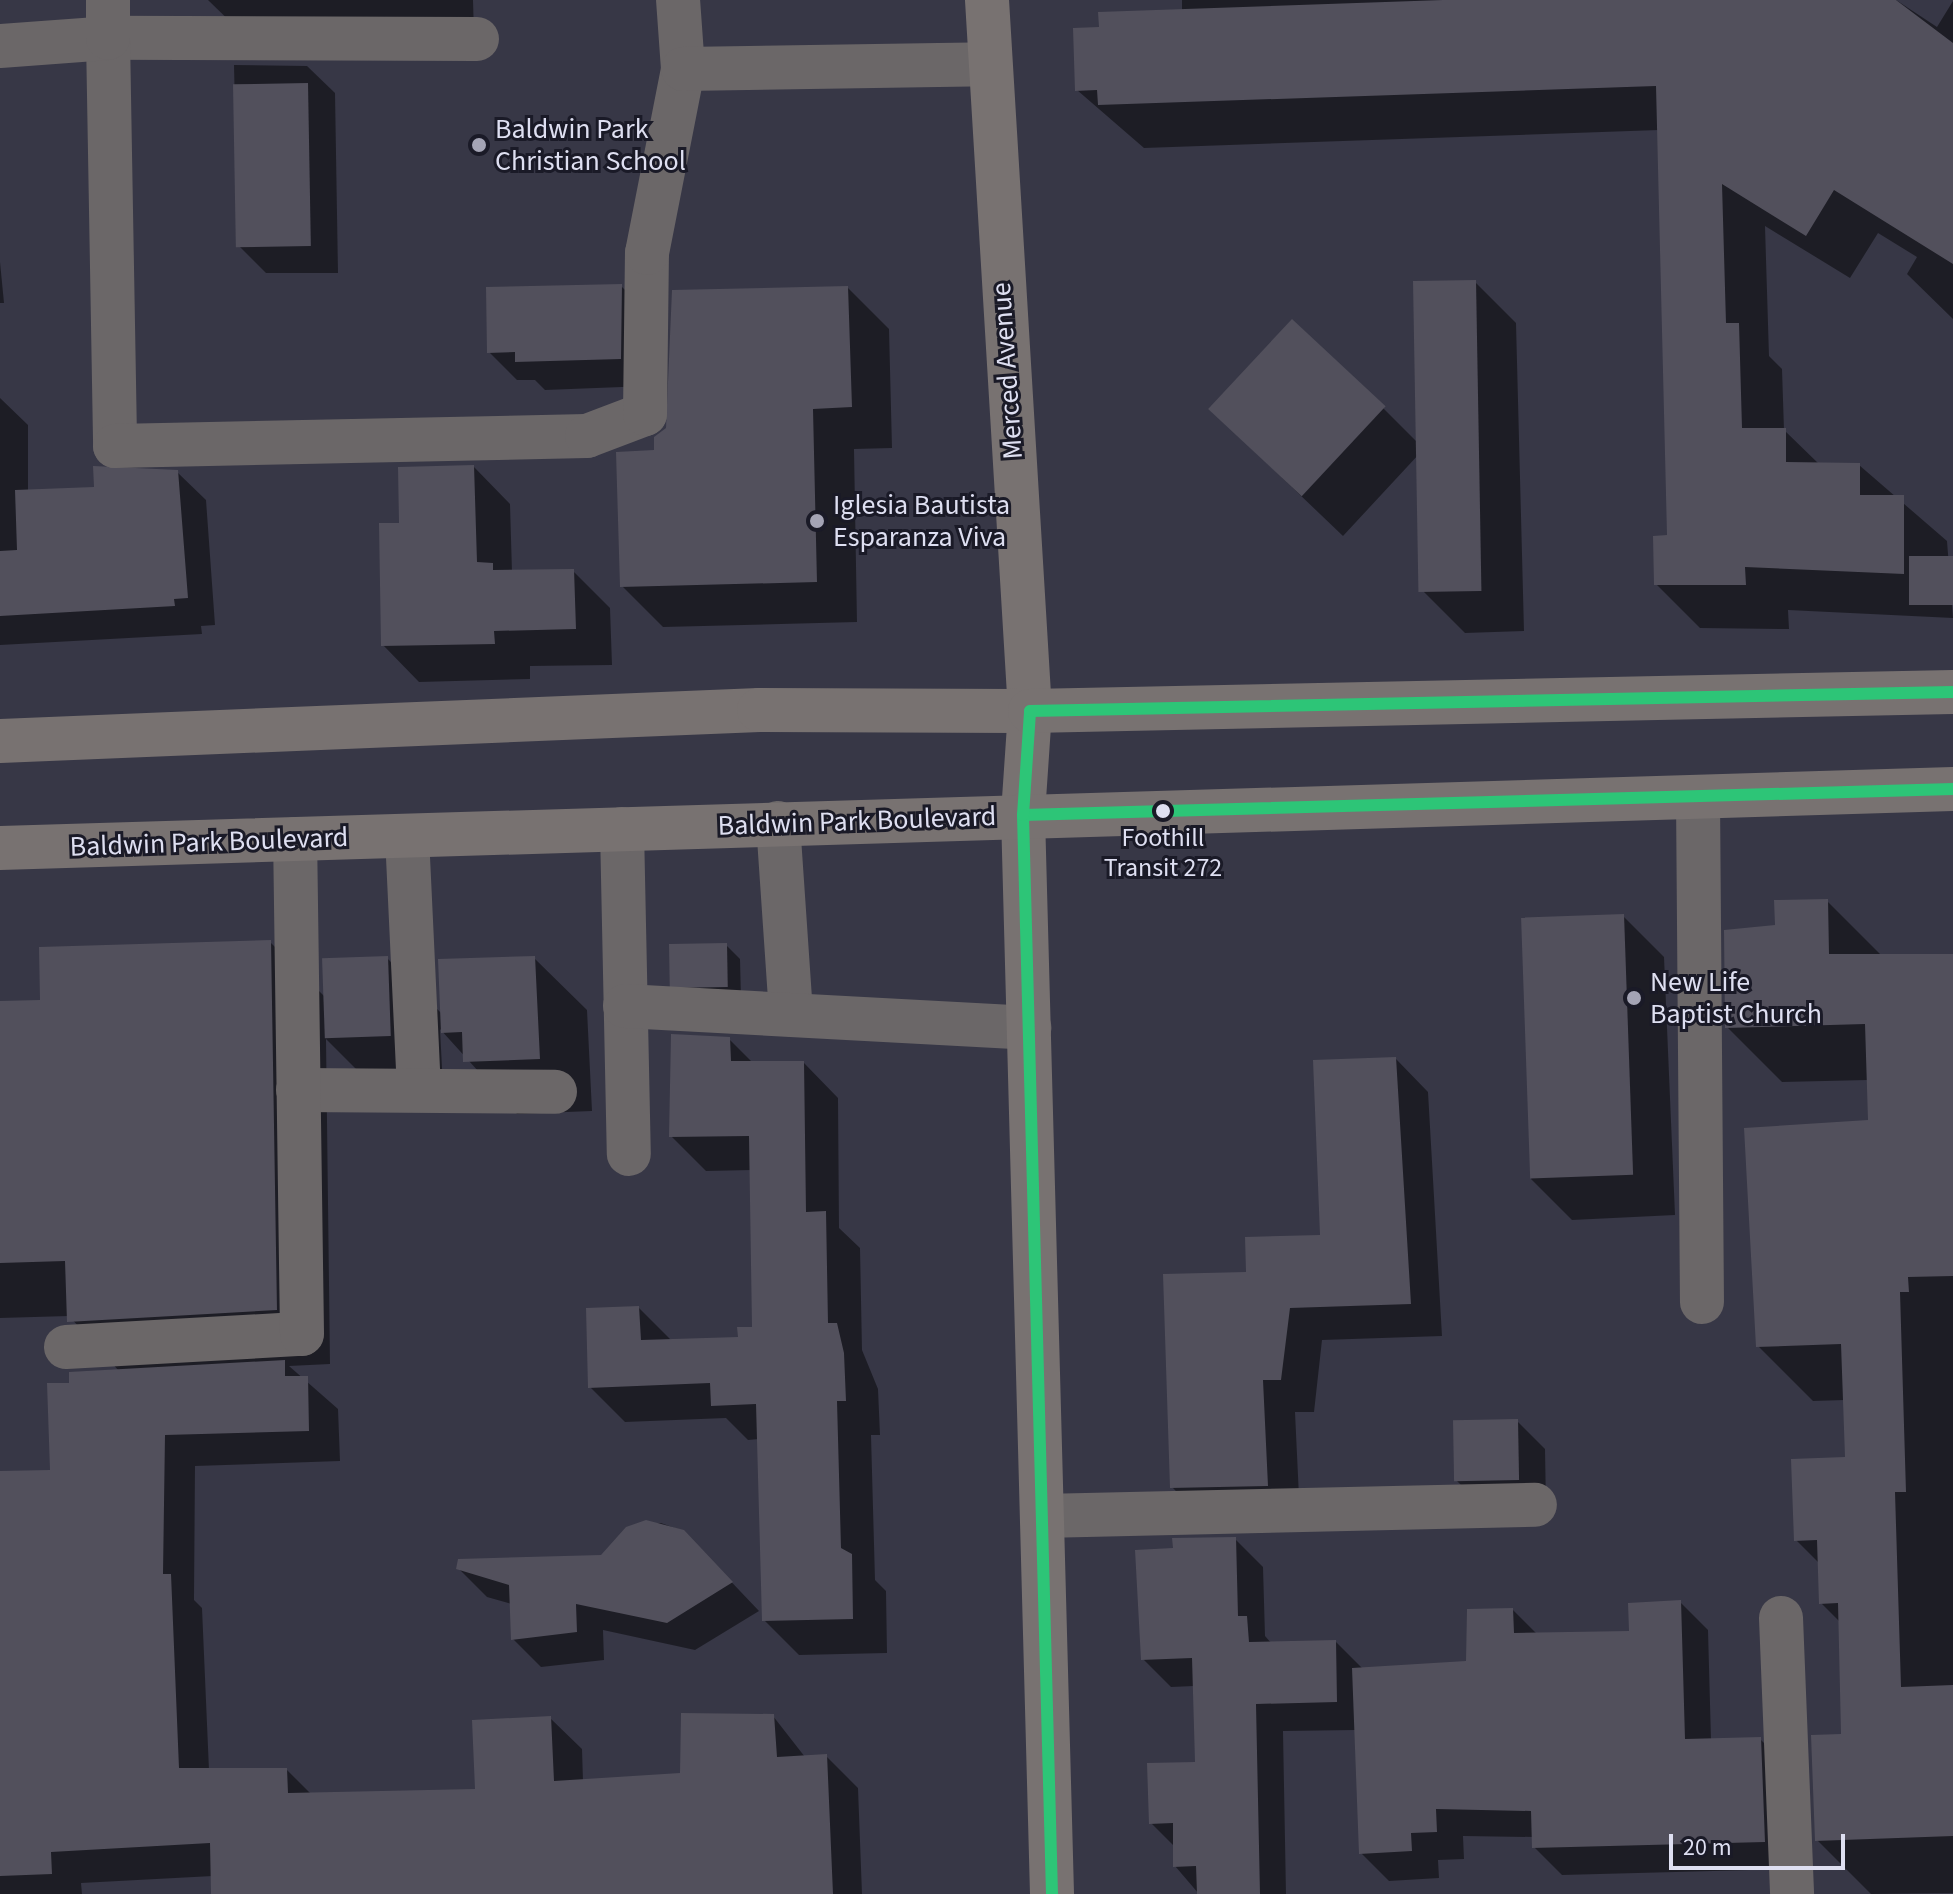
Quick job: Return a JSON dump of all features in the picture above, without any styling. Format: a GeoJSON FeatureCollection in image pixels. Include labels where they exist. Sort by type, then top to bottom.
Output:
{"type":"FeatureCollection","features":[{"type":"Feature","properties":{"kind":"main road","name":"Merced Avenue"},"geometry":{"type":"LineString","coordinates":[[987,0],[987,64],[1030,711],[1023,815],[1052,1894]]}},
{"type":"Feature","properties":{"kind":"main road"},"geometry":{"type":"LineString","coordinates":[[0,741],[759,710],[1030,711],[1953,692]]}},
{"type":"Feature","properties":{"kind":"main road","name":"Baldwin Park Boulevard"},"geometry":{"type":"LineString","coordinates":[[0,848],[1953,789]]}},
{"type":"Feature","properties":{"kind":"lane"},"geometry":{"type":"LineString","coordinates":[[108,19],[115,446],[587,436],[645,414],[647,253],[683,69],[678,0]]}},
{"type":"Feature","properties":{"kind":"lane"},"geometry":{"type":"LineString","coordinates":[[0,46],[108,19],[477,39]]}},
{"type":"Feature","properties":{"kind":"lane"},"geometry":{"type":"LineString","coordinates":[[683,69],[987,64]]}},
{"type":"Feature","properties":{"kind":"lane"},"geometry":{"type":"LineString","coordinates":[[1698,797],[1702,1302]]}},
{"type":"Feature","properties":{"kind":"lane"},"geometry":{"type":"LineString","coordinates":[[778,823],[791,1015]]}},
{"type":"Feature","properties":{"kind":"lane"},"geometry":{"type":"LineString","coordinates":[[622,829],[629,1154]]}},
{"type":"Feature","properties":{"kind":"lane"},"geometry":{"type":"LineString","coordinates":[[407,836],[419,1090]]}},
{"type":"Feature","properties":{"kind":"lane"},"geometry":{"type":"LineString","coordinates":[[66,1347],[302,1334],[295,839]]}},
{"type":"Feature","properties":{"kind":"lane"},"geometry":{"type":"LineString","coordinates":[[625,1006],[1029,1028]]}},
{"type":"Feature","properties":{"kind":"lane"},"geometry":{"type":"LineString","coordinates":[[298,1090],[555,1092]]}},
{"type":"Feature","properties":{"kind":"lane"},"geometry":{"type":"LineString","coordinates":[[1042,1516],[1535,1505]]}},
{"type":"Feature","properties":{"kind":"lane"},"geometry":{"type":"LineString","coordinates":[[1781,1618],[1792,1894]]}},
{"type":"Feature","properties":{"kind":"building"},"geometry":{"type":"Polygon","coordinates":[[[1443,0],[1896,0],[1953,43],[1953,264],[1834,190],[1806,236],[1722,184],[1726,323],[1739,323],[1742,428],[1786,428],[1786,462],[1860,463],[1860,495],[1904,495],[1904,574],[1745,567],[1746,585],[1654,585],[1653,536],[1667,535],[1656,86],[1098,105],[1097,90],[1075,91],[1073,28],[1099,27],[1098,12],[1443,0]]]}},
{"type":"Feature","properties":{"kind":"building"},"geometry":{"type":"Polygon","coordinates":[[[308,83],[311,246],[236,247],[233,84],[308,83]]]}},
{"type":"Feature","properties":{"kind":"building"},"geometry":{"type":"Polygon","coordinates":[[[1476,280],[1481,591],[1418,592],[1413,281],[1476,280]]]}},
{"type":"Feature","properties":{"kind":"building"},"geometry":{"type":"Polygon","coordinates":[[[622,284],[621,359],[515,362],[515,352],[487,353],[486,287],[622,284]]]}},
{"type":"Feature","properties":{"kind":"building"},"geometry":{"type":"Polygon","coordinates":[[[848,286],[852,407],[813,409],[817,582],[620,587],[616,452],[654,450],[654,437],[666,428],[672,290],[848,286]]]}},
{"type":"Feature","properties":{"kind":"building"},"geometry":{"type":"Polygon","coordinates":[[[1292,319],[1386,406],[1302,496],[1208,409],[1292,319]]]}},
{"type":"Feature","properties":{"kind":"building"},"geometry":{"type":"Polygon","coordinates":[[[474,465],[477,562],[493,563],[493,570],[574,569],[576,629],[494,631],[495,644],[381,646],[379,523],[399,523],[398,467],[474,465]]]}},
{"type":"Feature","properties":{"kind":"building"},"geometry":{"type":"Polygon","coordinates":[[[93,466],[178,470],[188,598],[174,599],[175,606],[0,616],[0,551],[17,550],[15,490],[94,487],[93,466]]]}},
{"type":"Feature","properties":{"kind":"building"},"geometry":{"type":"Polygon","coordinates":[[[1909,556],[1953,556],[1953,605],[1909,605],[1909,556]]]}},
{"type":"Feature","properties":{"kind":"building"},"geometry":{"type":"Polygon","coordinates":[[[1828,899],[1829,954],[1953,954],[1953,1276],[1908,1277],[1909,1292],[1900,1292],[1906,1492],[1895,1492],[1901,1687],[1953,1685],[1953,1836],[1815,1841],[1811,1735],[1841,1734],[1838,1603],[1819,1604],[1817,1540],[1794,1541],[1791,1459],[1845,1457],[1841,1344],[1756,1347],[1744,1128],[1868,1120],[1865,1024],[1725,1028],[1724,930],[1775,925],[1774,900],[1828,899]]]}},
{"type":"Feature","properties":{"kind":"building"},"geometry":{"type":"Polygon","coordinates":[[[1624,914],[1633,1175],[1530,1178],[1521,918],[1624,914]]]}},
{"type":"Feature","properties":{"kind":"building"},"geometry":{"type":"Polygon","coordinates":[[[271,940],[277,1310],[67,1322],[65,1261],[0,1263],[0,1001],[40,1000],[39,947],[271,940]]]}},
{"type":"Feature","properties":{"kind":"building"},"geometry":{"type":"Polygon","coordinates":[[[727,943],[728,987],[670,988],[669,944],[727,943]]]}},
{"type":"Feature","properties":{"kind":"building"},"geometry":{"type":"Polygon","coordinates":[[[388,956],[391,1036],[325,1038],[322,958],[388,956]]]}},
{"type":"Feature","properties":{"kind":"building"},"geometry":{"type":"Polygon","coordinates":[[[535,956],[540,1059],[463,1062],[462,1032],[441,1033],[438,959],[535,956]]]}},
{"type":"Feature","properties":{"kind":"building"},"geometry":{"type":"Polygon","coordinates":[[[671,1034],[730,1037],[731,1061],[804,1061],[806,1212],[826,1211],[828,1323],[837,1323],[844,1353],[846,1401],[837,1401],[841,1548],[852,1554],[853,1619],[762,1621],[756,1404],[711,1406],[710,1383],[588,1388],[586,1308],[639,1306],[641,1340],[738,1337],[737,1327],[752,1327],[749,1136],[669,1137],[671,1034]]]}},
{"type":"Feature","properties":{"kind":"building"},"geometry":{"type":"Polygon","coordinates":[[[1396,1057],[1411,1304],[1290,1308],[1281,1380],[1263,1380],[1268,1486],[1170,1488],[1163,1274],[1246,1272],[1245,1237],[1320,1235],[1313,1060],[1396,1057]]]}},
{"type":"Feature","properties":{"kind":"building"},"geometry":{"type":"Polygon","coordinates":[[[285,1360],[285,1376],[308,1376],[309,1431],[165,1435],[163,1574],[171,1574],[179,1768],[287,1768],[288,1793],[475,1789],[472,1720],[551,1716],[554,1781],[680,1773],[681,1713],[774,1714],[777,1757],[827,1754],[833,1894],[211,1894],[210,1843],[51,1852],[52,1874],[0,1876],[0,1471],[50,1470],[47,1383],[69,1383],[69,1372],[285,1360]]]}},
{"type":"Feature","properties":{"kind":"building"},"geometry":{"type":"Polygon","coordinates":[[[1518,1419],[1519,1480],[1454,1481],[1453,1420],[1518,1419]]]}},
{"type":"Feature","properties":{"kind":"building"},"geometry":{"type":"Polygon","coordinates":[[[646,1520],[684,1530],[733,1582],[667,1623],[576,1604],[577,1632],[511,1640],[509,1585],[456,1569],[458,1559],[601,1555],[626,1527],[646,1520]]]}},
{"type":"Feature","properties":{"kind":"building"},"geometry":{"type":"Polygon","coordinates":[[[1236,1537],[1238,1616],[1247,1616],[1249,1642],[1336,1640],[1337,1702],[1256,1704],[1260,1894],[1197,1894],[1196,1866],[1173,1867],[1173,1823],[1149,1824],[1147,1763],[1195,1762],[1192,1658],[1141,1660],[1135,1550],[1173,1548],[1172,1538],[1236,1537]]]}},
{"type":"Feature","properties":{"kind":"building"},"geometry":{"type":"Polygon","coordinates":[[[1681,1600],[1685,1739],[1761,1737],[1765,1842],[1532,1848],[1531,1811],[1436,1809],[1437,1832],[1411,1833],[1412,1851],[1359,1854],[1352,1668],[1466,1661],[1467,1609],[1513,1608],[1514,1633],[1629,1631],[1628,1603],[1681,1600]]]}},
{"type":"Feature","properties":{"kind":"transit line","name":"272"},"geometry":{"type":"LineString","coordinates":[[1052,1894],[1023,815],[1030,711],[1953,692]]}},
{"type":"Feature","properties":{"kind":"transit line","name":"272"},"geometry":{"type":"LineString","coordinates":[[1023,815],[1953,789]]}},
{"type":"Feature","properties":{"kind":"place","name":"Baldwin Park Christian School"},"geometry":{"type":"Point","coordinates":[479,145]}},
{"type":"Feature","properties":{"kind":"place","name":"Iglesia Bautista Esparanza Viva"},"geometry":{"type":"Point","coordinates":[817,521]}},
{"type":"Feature","properties":{"kind":"place","name":"Foothill Transit 272"},"geometry":{"type":"Point","coordinates":[1163,811]}},
{"type":"Feature","properties":{"kind":"place","name":"New Life Baptist Church"},"geometry":{"type":"Point","coordinates":[1634,998]}}]}
